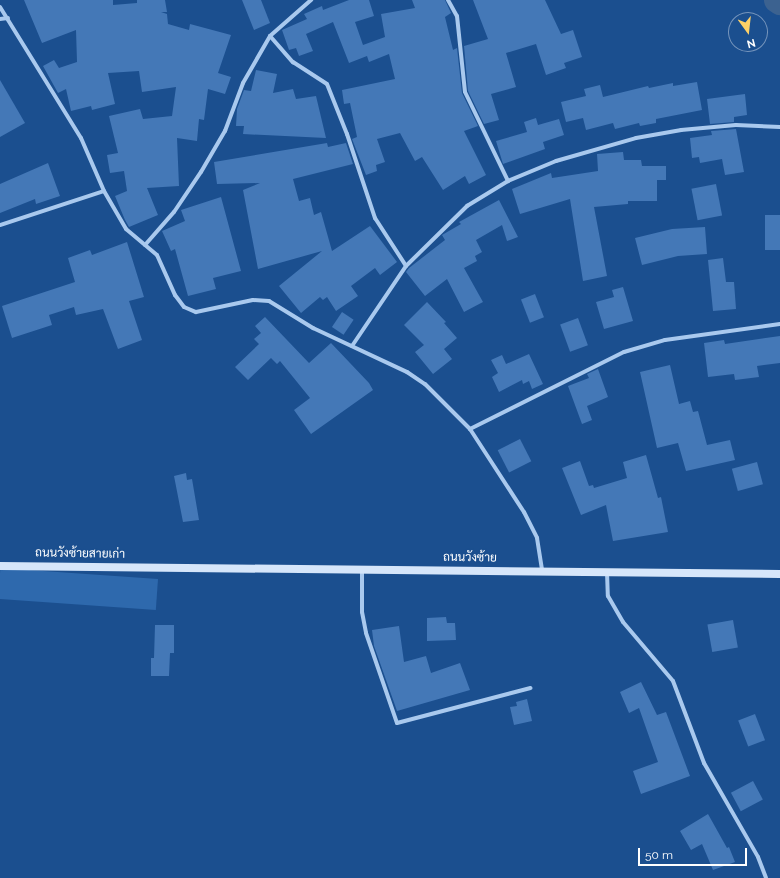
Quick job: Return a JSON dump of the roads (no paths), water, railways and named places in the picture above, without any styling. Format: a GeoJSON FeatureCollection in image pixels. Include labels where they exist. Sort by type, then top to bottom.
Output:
{"type":"FeatureCollection","features":[{"type":"Feature","properties":{"kind":"main road","name":"ถนนวังซ้ายสายเก่า"},"geometry":{"type":"LineString","coordinates":[[0,566],[159,567]]}},
{"type":"Feature","properties":{"kind":"main road","name":"ถนนวังซ้าย"},"geometry":{"type":"LineString","coordinates":[[159,567],[780,574]]}},
{"type":"Feature","properties":{"kind":"street"},"geometry":{"type":"LineString","coordinates":[[145,245],[174,212],[201,172],[225,131],[243,83],[270,36],[311,0]]}},
{"type":"Feature","properties":{"kind":"street"},"geometry":{"type":"LineString","coordinates":[[448,0],[457,16],[465,92],[508,181]]}},
{"type":"Feature","properties":{"kind":"street"},"geometry":{"type":"LineString","coordinates":[[0,6],[81,138],[104,192],[126,229],[157,255],[175,296],[184,308],[196,312],[253,300],[269,300],[313,328],[407,372],[425,384],[470,429],[524,512],[537,538],[542,571]]}},
{"type":"Feature","properties":{"kind":"street"},"geometry":{"type":"LineString","coordinates":[[0,19],[8,18]]}},
{"type":"Feature","properties":{"kind":"street"},"geometry":{"type":"LineString","coordinates":[[270,36],[293,62],[327,84],[347,134],[374,218],[406,266]]}},
{"type":"Feature","properties":{"kind":"street"},"geometry":{"type":"LineString","coordinates":[[352,346],[406,266],[467,206],[508,181],[563,159],[636,138],[681,130],[736,125],[780,128]]}},
{"type":"Feature","properties":{"kind":"street"},"geometry":{"type":"LineString","coordinates":[[0,226],[104,192]]}},
{"type":"Feature","properties":{"kind":"street"},"geometry":{"type":"LineString","coordinates":[[470,429],[624,352],[665,340],[780,324]]}},
{"type":"Feature","properties":{"kind":"street"},"geometry":{"type":"LineString","coordinates":[[362,569],[362,612],[366,634],[397,723],[530,688]]}},
{"type":"Feature","properties":{"kind":"street"},"geometry":{"type":"LineString","coordinates":[[607,571],[608,596],[623,622],[673,681],[704,763],[758,857],[766,878]]}}]}
